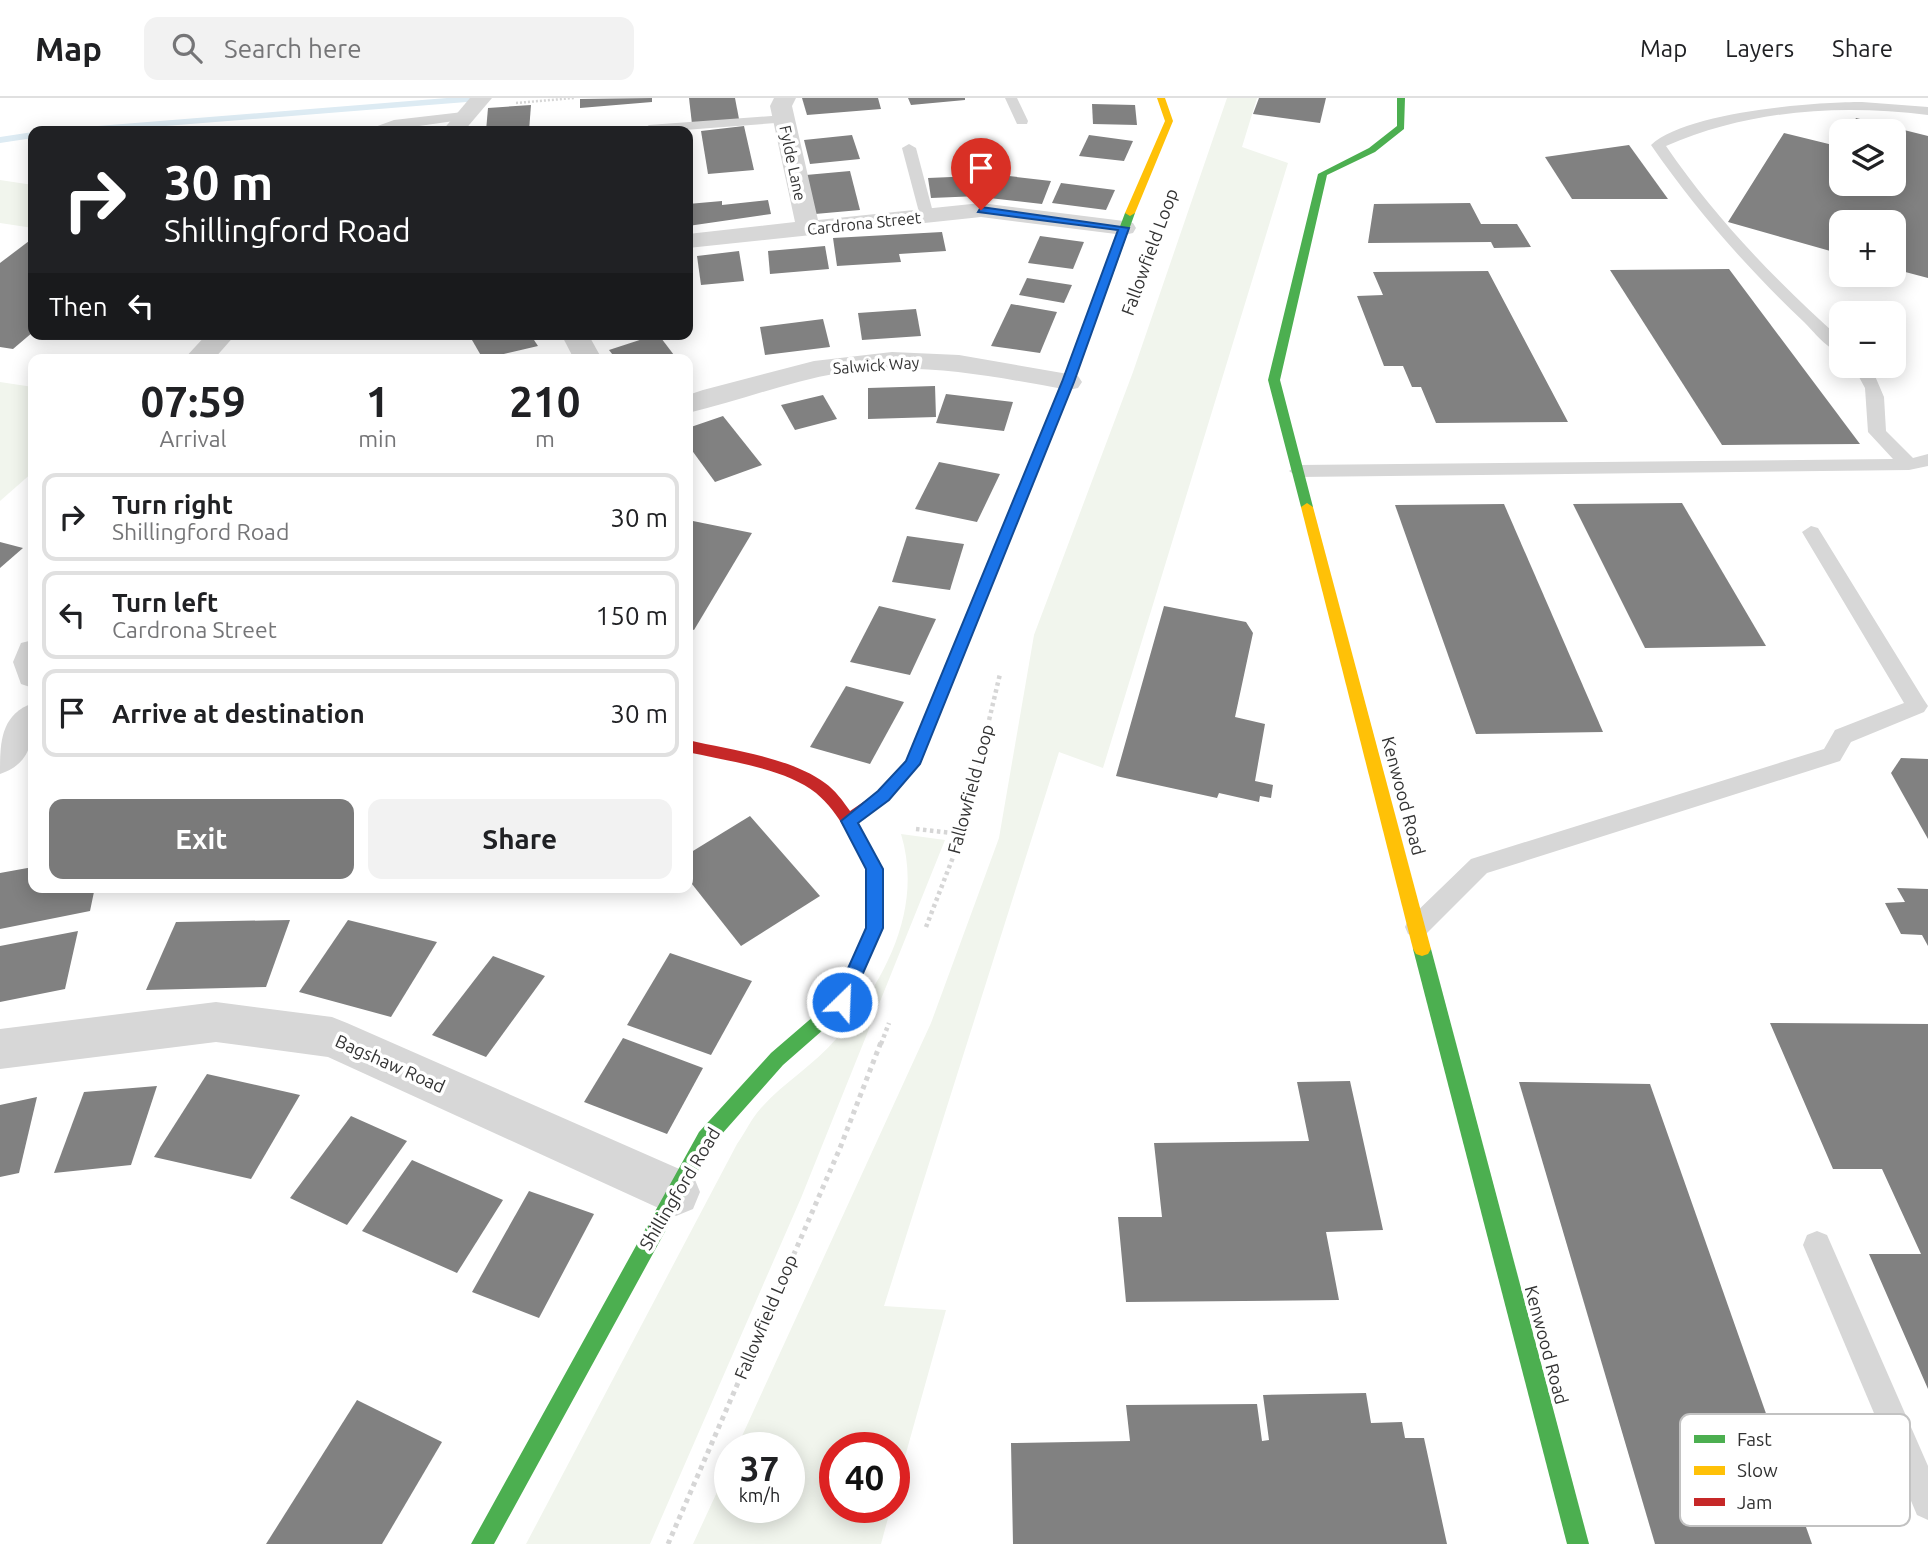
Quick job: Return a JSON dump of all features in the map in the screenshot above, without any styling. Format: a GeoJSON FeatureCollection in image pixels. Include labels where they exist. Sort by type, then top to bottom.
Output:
{"type":"FeatureCollection","features":[{"type":"Feature","properties":{"kind":"street"},"geometry":{"type":"LineString","coordinates":[[849,821],[883,796],[912,764],[1068,382],[1124,228],[1168,121],[1160,98]]}},
{"type":"Feature","properties":{"kind":"street","name":"Kenwood Road"},"geometry":{"type":"LineString","coordinates":[[1401,98],[1401,127],[1372,150],[1323,174],[1274,380],[1578,1544]]}},
{"type":"Feature","properties":{"kind":"street","name":"Fylde Lane"},"geometry":{"type":"LineString","coordinates":[[784,108],[808,228]]}},
{"type":"Feature","properties":{"kind":"street","name":"Cardrona Street"},"geometry":{"type":"LineString","coordinates":[[693,240],[981,210],[1124,228]]}},
{"type":"Feature","properties":{"kind":"street"},"geometry":{"type":"LineString","coordinates":[[203,354],[217,340]]}},
{"type":"Feature","properties":{"kind":"street","name":"Salwick Way"},"geometry":{"type":"LineString","coordinates":[[693,403],[790,374],[892,360],[923,361],[1068,382]]}},
{"type":"Feature","properties":{"kind":"street"},"geometry":{"type":"LineString","coordinates":[[0,760],[28,724]]}},
{"type":"Feature","properties":{"kind":"street","name":"Shillingford Road"},"geometry":{"type":"LineString","coordinates":[[482,1544],[706,1138],[777,1059],[842,1002],[875,928],[874,869],[849,821],[820,787],[769,765],[693,747]]}},
{"type":"Feature","properties":{"kind":"street","name":"Bagshaw Road"},"geometry":{"type":"LineString","coordinates":[[0,1049],[216,1022],[332,1037],[676,1192]]}},
{"type":"Feature","properties":{"kind":"lane"},"geometry":{"type":"LineString","coordinates":[[1011,98],[1022,121]]}},
{"type":"Feature","properties":{"kind":"lane"},"geometry":{"type":"LineString","coordinates":[[1829,337],[1732,244],[1688,190],[1658,145],[1691,128],[1735,118],[1850,103],[1928,111]]}},
{"type":"Feature","properties":{"kind":"lane"},"geometry":{"type":"LineString","coordinates":[[674,126],[784,108]]}},
{"type":"Feature","properties":{"kind":"lane"},"geometry":{"type":"LineString","coordinates":[[387,126],[464,116]]}},
{"type":"Feature","properties":{"kind":"lane"},"geometry":{"type":"LineString","coordinates":[[909,148],[928,216]]}},
{"type":"Feature","properties":{"kind":"lane"},"geometry":{"type":"LineString","coordinates":[[1869,378],[1877,400],[1877,432],[1909,464]]}},
{"type":"Feature","properties":{"kind":"lane"},"geometry":{"type":"LineString","coordinates":[[1298,471],[1909,464],[1928,460]]}},
{"type":"Feature","properties":{"kind":"lane"},"geometry":{"type":"LineString","coordinates":[[1417,927],[1479,866],[1832,755],[1843,736],[1917,706],[1811,532]]}},
{"type":"Feature","properties":{"kind":"lane"},"geometry":{"type":"LineString","coordinates":[[1817,1245],[1889,1414]]}},
{"type":"Feature","properties":{"kind":"lane"},"geometry":{"type":"LineString","coordinates":[[1910,1462],[1928,1504]]}},
{"type":"Feature","properties":{"kind":"path"},"geometry":{"type":"LineString","coordinates":[[464,116],[575,98]]}},
{"type":"Feature","properties":{"kind":"path","name":"Fallowfield Loop"},"geometry":{"type":"LineString","coordinates":[[923,934],[962,834],[1002,665]]}},
{"type":"Feature","properties":{"kind":"path","name":"Fallowfield Loop"},"geometry":{"type":"LineString","coordinates":[[668,1544],[840,1148],[894,1010]]}},
{"type":"Feature","properties":{"kind":"shaded area"},"geometry":{"type":"Polygon","coordinates":[[[1227,98],[1257,98],[1242,147],[1288,163],[1103,768],[1059,752],[884,1306],[946,1310],[910,1439],[910,1432],[819,1432],[819,1523],[887,1523],[881,1544],[693,1544],[714,1499],[714,1523],[805,1523],[805,1432],[744,1432],[931,1023],[999,838],[1034,635],[1133,372],[1227,98]]]}},
{"type":"Feature","properties":{"kind":"shaded area"},"geometry":{"type":"Polygon","coordinates":[[[0,180],[28,184],[28,227],[0,223],[0,180]]]}},
{"type":"Feature","properties":{"kind":"shaded area"},"geometry":{"type":"Polygon","coordinates":[[[0,382],[28,386],[28,476],[0,501],[0,382]]]}},
{"type":"Feature","properties":{"kind":"shaded area"},"geometry":{"type":"Polygon","coordinates":[[[901,834],[945,840],[801,1198],[650,1544],[526,1544],[737,1144],[761,1108],[836,1039],[870,994],[884,969],[903,917],[907,890],[907,862],[901,834]]]}},
{"type":"Feature","properties":{"kind":"building"},"geometry":{"type":"Polygon","coordinates":[[[652,98],[652,102],[580,108],[580,99],[652,98]]]}},
{"type":"Feature","properties":{"kind":"building"},"geometry":{"type":"Polygon","coordinates":[[[689,98],[735,98],[739,119],[692,124],[689,98]]]}},
{"type":"Feature","properties":{"kind":"building"},"geometry":{"type":"Polygon","coordinates":[[[802,98],[878,98],[881,109],[807,115],[802,98]]]}},
{"type":"Feature","properties":{"kind":"building"},"geometry":{"type":"Polygon","coordinates":[[[908,98],[965,98],[965,100],[911,105],[908,98]]]}},
{"type":"Feature","properties":{"kind":"building"},"geometry":{"type":"Polygon","coordinates":[[[1259,98],[1326,98],[1320,123],[1253,114],[1259,98]]]}},
{"type":"Feature","properties":{"kind":"building"},"geometry":{"type":"Polygon","coordinates":[[[1092,104],[1135,105],[1137,125],[1093,124],[1092,104]]]}},
{"type":"Feature","properties":{"kind":"building"},"geometry":{"type":"Polygon","coordinates":[[[531,105],[529,126],[486,126],[488,108],[531,105]]]}},
{"type":"Feature","properties":{"kind":"building"},"geometry":{"type":"Polygon","coordinates":[[[744,126],[754,170],[708,174],[701,131],[744,126]]]}},
{"type":"Feature","properties":{"kind":"building"},"geometry":{"type":"Polygon","coordinates":[[[1906,130],[1928,136],[1928,278],[1906,272],[1906,210],[1829,210],[1829,251],[1728,222],[1784,133],[1829,144],[1829,196],[1906,196],[1906,130]]]}},
{"type":"Feature","properties":{"kind":"building"},"geometry":{"type":"Polygon","coordinates":[[[852,135],[860,159],[810,164],[804,140],[852,135]]]}},
{"type":"Feature","properties":{"kind":"building"},"geometry":{"type":"Polygon","coordinates":[[[1089,135],[1133,141],[1124,161],[1079,156],[1089,135]]]}},
{"type":"Feature","properties":{"kind":"building"},"geometry":{"type":"Polygon","coordinates":[[[1629,145],[1668,199],[1572,199],[1545,157],[1629,145]]]}},
{"type":"Feature","properties":{"kind":"building"},"geometry":{"type":"Polygon","coordinates":[[[850,171],[860,210],[815,214],[806,175],[850,171]]]}},
{"type":"Feature","properties":{"kind":"building"},"geometry":{"type":"Polygon","coordinates":[[[1000,175],[1051,181],[1042,204],[989,198],[1000,175]]]}},
{"type":"Feature","properties":{"kind":"building"},"geometry":{"type":"Polygon","coordinates":[[[975,176],[979,196],[931,198],[928,178],[975,176]]]}},
{"type":"Feature","properties":{"kind":"building"},"geometry":{"type":"Polygon","coordinates":[[[1061,183],[1115,190],[1106,210],[1052,203],[1061,183]]]}},
{"type":"Feature","properties":{"kind":"building"},"geometry":{"type":"Polygon","coordinates":[[[768,200],[771,214],[693,225],[693,204],[722,201],[722,205],[768,200]]]}},
{"type":"Feature","properties":{"kind":"building"},"geometry":{"type":"Polygon","coordinates":[[[1470,203],[1481,224],[1517,224],[1531,247],[1494,248],[1491,242],[1368,243],[1374,204],[1470,203]]]}},
{"type":"Feature","properties":{"kind":"building"},"geometry":{"type":"Polygon","coordinates":[[[942,232],[946,251],[899,254],[901,262],[837,266],[833,238],[942,232]]]}},
{"type":"Feature","properties":{"kind":"building"},"geometry":{"type":"Polygon","coordinates":[[[1040,236],[1084,242],[1073,269],[1028,263],[1040,236]]]}},
{"type":"Feature","properties":{"kind":"building"},"geometry":{"type":"Polygon","coordinates":[[[28,242],[28,336],[13,349],[0,347],[0,263],[28,242]]]}},
{"type":"Feature","properties":{"kind":"building"},"geometry":{"type":"Polygon","coordinates":[[[825,246],[829,269],[770,274],[768,251],[825,246]]]}},
{"type":"Feature","properties":{"kind":"building"},"geometry":{"type":"Polygon","coordinates":[[[739,251],[744,281],[701,285],[697,256],[739,251]]]}},
{"type":"Feature","properties":{"kind":"building"},"geometry":{"type":"Polygon","coordinates":[[[1729,269],[1860,444],[1722,445],[1610,270],[1729,269]]]}},
{"type":"Feature","properties":{"kind":"building"},"geometry":{"type":"Polygon","coordinates":[[[1488,271],[1568,422],[1436,423],[1421,387],[1412,387],[1403,366],[1384,366],[1357,296],[1383,295],[1373,272],[1488,271]]]}},
{"type":"Feature","properties":{"kind":"building"},"geometry":{"type":"Polygon","coordinates":[[[1027,278],[1072,285],[1064,303],[1019,295],[1027,278]]]}},
{"type":"Feature","properties":{"kind":"building"},"geometry":{"type":"Polygon","coordinates":[[[1011,304],[1057,312],[1040,353],[991,346],[1011,304]]]}},
{"type":"Feature","properties":{"kind":"building"},"geometry":{"type":"Polygon","coordinates":[[[916,309],[921,336],[862,340],[858,313],[916,309]]]}},
{"type":"Feature","properties":{"kind":"building"},"geometry":{"type":"Polygon","coordinates":[[[823,319],[830,347],[765,355],[760,327],[823,319]]]}},
{"type":"Feature","properties":{"kind":"building"},"geometry":{"type":"Polygon","coordinates":[[[472,340],[534,340],[538,346],[504,354],[480,354],[472,340]]]}},
{"type":"Feature","properties":{"kind":"building"},"geometry":{"type":"Polygon","coordinates":[[[640,340],[663,340],[673,354],[612,354],[609,350],[640,340]]]}},
{"type":"Feature","properties":{"kind":"building"},"geometry":{"type":"Polygon","coordinates":[[[935,386],[936,417],[868,419],[868,388],[935,386]]]}},
{"type":"Feature","properties":{"kind":"building"},"geometry":{"type":"Polygon","coordinates":[[[946,394],[1013,402],[1004,431],[936,423],[946,394]]]}},
{"type":"Feature","properties":{"kind":"building"},"geometry":{"type":"Polygon","coordinates":[[[823,395],[837,419],[795,430],[781,405],[823,395]]]}},
{"type":"Feature","properties":{"kind":"building"},"geometry":{"type":"Polygon","coordinates":[[[723,416],[762,465],[715,482],[693,452],[693,426],[723,416]]]}},
{"type":"Feature","properties":{"kind":"building"},"geometry":{"type":"Polygon","coordinates":[[[939,462],[1000,474],[977,522],[915,509],[939,462]]]}},
{"type":"Feature","properties":{"kind":"building"},"geometry":{"type":"Polygon","coordinates":[[[1682,503],[1766,646],[1645,648],[1573,504],[1682,503]]]}},
{"type":"Feature","properties":{"kind":"building"},"geometry":{"type":"Polygon","coordinates":[[[1504,504],[1603,732],[1476,734],[1395,505],[1504,504]]]}},
{"type":"Feature","properties":{"kind":"building"},"geometry":{"type":"Polygon","coordinates":[[[693,521],[752,533],[694,630],[693,521]]]}},
{"type":"Feature","properties":{"kind":"building"},"geometry":{"type":"Polygon","coordinates":[[[907,536],[964,544],[950,590],[892,582],[907,536]]]}},
{"type":"Feature","properties":{"kind":"building"},"geometry":{"type":"Polygon","coordinates":[[[0,542],[23,548],[0,568],[0,542]]]}},
{"type":"Feature","properties":{"kind":"building"},"geometry":{"type":"Polygon","coordinates":[[[879,606],[936,619],[910,675],[850,662],[879,606]]]}},
{"type":"Feature","properties":{"kind":"building"},"geometry":{"type":"Polygon","coordinates":[[[1164,606],[1246,622],[1253,633],[1235,717],[1265,724],[1255,781],[1273,785],[1271,798],[1260,796],[1259,802],[1219,793],[1217,798],[1116,776],[1164,606]]]}},
{"type":"Feature","properties":{"kind":"building"},"geometry":{"type":"Polygon","coordinates":[[[846,686],[904,702],[870,764],[810,747],[846,686]]]}},
{"type":"Feature","properties":{"kind":"building"},"geometry":{"type":"Polygon","coordinates":[[[1901,758],[1928,759],[1928,839],[1891,773],[1901,758]]]}},
{"type":"Feature","properties":{"kind":"building"},"geometry":{"type":"Polygon","coordinates":[[[750,816],[820,896],[741,946],[693,885],[693,851],[750,816]]]}},
{"type":"Feature","properties":{"kind":"building"},"geometry":{"type":"Polygon","coordinates":[[[28,868],[28,893],[94,893],[90,911],[0,929],[0,873],[28,868]]]}},
{"type":"Feature","properties":{"kind":"building"},"geometry":{"type":"Polygon","coordinates":[[[1897,888],[1928,889],[1928,946],[1922,935],[1901,934],[1885,903],[1905,902],[1897,888]]]}},
{"type":"Feature","properties":{"kind":"building"},"geometry":{"type":"Polygon","coordinates":[[[290,920],[266,987],[146,990],[176,922],[290,920]]]}},
{"type":"Feature","properties":{"kind":"building"},"geometry":{"type":"Polygon","coordinates":[[[348,920],[437,942],[391,1017],[299,992],[348,920]]]}},
{"type":"Feature","properties":{"kind":"building"},"geometry":{"type":"Polygon","coordinates":[[[78,931],[65,989],[0,1002],[0,946],[78,931]]]}},
{"type":"Feature","properties":{"kind":"building"},"geometry":{"type":"Polygon","coordinates":[[[670,953],[752,981],[711,1055],[627,1025],[670,953]]]}},
{"type":"Feature","properties":{"kind":"building"},"geometry":{"type":"Polygon","coordinates":[[[493,956],[545,976],[486,1057],[432,1035],[493,956]]]}},
{"type":"Feature","properties":{"kind":"building"},"geometry":{"type":"Polygon","coordinates":[[[1770,1023],[1928,1024],[1928,1389],[1869,1254],[1921,1254],[1882,1169],[1833,1169],[1770,1023]]]}},
{"type":"Feature","properties":{"kind":"building"},"geometry":{"type":"Polygon","coordinates":[[[623,1038],[703,1068],[667,1134],[584,1102],[623,1038]]]}},
{"type":"Feature","properties":{"kind":"building"},"geometry":{"type":"Polygon","coordinates":[[[207,1074],[300,1095],[251,1179],[154,1157],[207,1074]]]}},
{"type":"Feature","properties":{"kind":"building"},"geometry":{"type":"Polygon","coordinates":[[[1350,1081],[1383,1230],[1326,1232],[1339,1300],[1126,1302],[1118,1217],[1162,1217],[1154,1143],[1309,1141],[1297,1082],[1350,1081]]]}},
{"type":"Feature","properties":{"kind":"building"},"geometry":{"type":"Polygon","coordinates":[[[1519,1082],[1650,1084],[1766,1414],[1680,1414],[1680,1526],[1806,1526],[1812,1544],[1655,1544],[1519,1082]]]}},
{"type":"Feature","properties":{"kind":"building"},"geometry":{"type":"Polygon","coordinates":[[[157,1086],[131,1165],[54,1173],[84,1092],[157,1086]]]}},
{"type":"Feature","properties":{"kind":"building"},"geometry":{"type":"Polygon","coordinates":[[[37,1097],[19,1173],[0,1177],[0,1105],[37,1097]]]}},
{"type":"Feature","properties":{"kind":"building"},"geometry":{"type":"Polygon","coordinates":[[[351,1116],[407,1141],[347,1225],[290,1198],[351,1116]]]}},
{"type":"Feature","properties":{"kind":"building"},"geometry":{"type":"Polygon","coordinates":[[[412,1160],[503,1200],[457,1273],[362,1231],[412,1160]]]}},
{"type":"Feature","properties":{"kind":"building"},"geometry":{"type":"Polygon","coordinates":[[[529,1191],[594,1214],[539,1318],[472,1292],[529,1191]]]}},
{"type":"Feature","properties":{"kind":"building"},"geometry":{"type":"Polygon","coordinates":[[[1366,1393],[1371,1423],[1402,1422],[1405,1438],[1424,1438],[1447,1544],[1013,1544],[1011,1443],[1130,1441],[1126,1405],[1257,1404],[1262,1441],[1269,1440],[1263,1395],[1366,1393]]]}},
{"type":"Feature","properties":{"kind":"building"},"geometry":{"type":"Polygon","coordinates":[[[357,1400],[442,1442],[382,1544],[266,1544],[357,1400]]]}},
{"type":"Feature","properties":{"kind":"waterway"},"geometry":{"type":"LineString","coordinates":[[135,126],[479,98]]}},
{"type":"Feature","properties":{"kind":"waterway"},"geometry":{"type":"LineString","coordinates":[[0,140],[28,136]]}},
{"type":"Feature","properties":{"kind":"traffic: fast"},"geometry":{"type":"LineString","coordinates":[[1307,507],[1274,380],[1323,174],[1372,150],[1401,127],[1401,98]]}},
{"type":"Feature","properties":{"kind":"traffic: fast"},"geometry":{"type":"LineString","coordinates":[[946,681],[1068,382],[1130,213]]}},
{"type":"Feature","properties":{"kind":"traffic: fast"},"geometry":{"type":"LineString","coordinates":[[482,1544],[706,1138],[777,1059],[842,1002],[875,928],[873,865]]}},
{"type":"Feature","properties":{"kind":"traffic: fast"},"geometry":{"type":"LineString","coordinates":[[1422,949],[1578,1544]]}},
{"type":"Feature","properties":{"kind":"traffic: slow"},"geometry":{"type":"LineString","coordinates":[[1130,213],[1169,121],[1161,98]]}},
{"type":"Feature","properties":{"kind":"traffic: slow"},"geometry":{"type":"LineString","coordinates":[[1307,507],[1422,949]]}},
{"type":"Feature","properties":{"kind":"traffic: jam"},"geometry":{"type":"LineString","coordinates":[[849,821],[883,796],[912,764],[946,681]]}},
{"type":"Feature","properties":{"kind":"traffic: jam"},"geometry":{"type":"LineString","coordinates":[[693,747],[778,768],[811,781],[838,806],[873,865]]}},
{"type":"Feature","properties":{"kind":"route"},"geometry":{"type":"LineString","coordinates":[[842,1002],[875,928],[874,869],[849,821],[883,796],[912,764],[1068,382],[1124,228],[981,210]]}}]}
